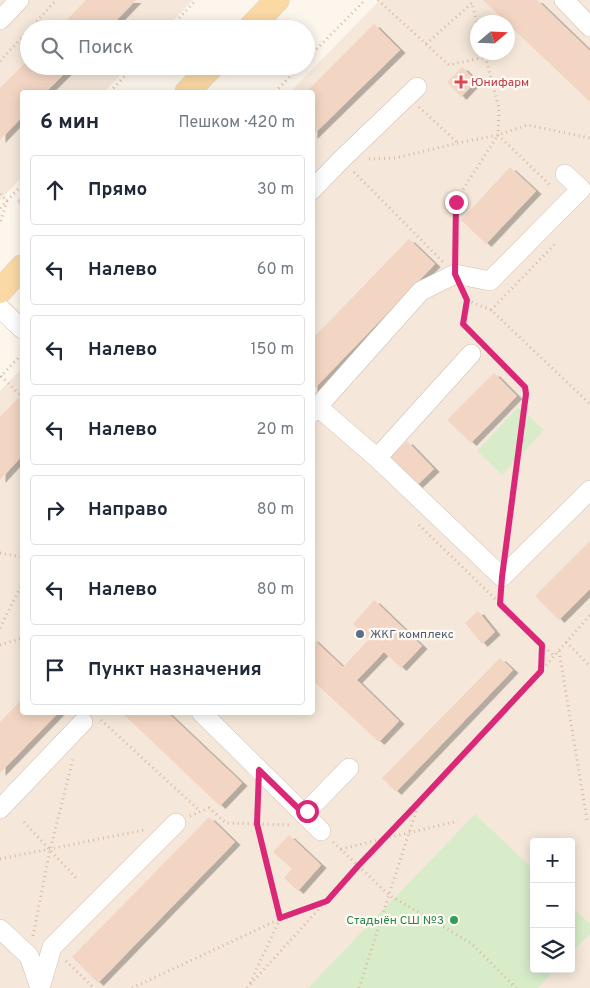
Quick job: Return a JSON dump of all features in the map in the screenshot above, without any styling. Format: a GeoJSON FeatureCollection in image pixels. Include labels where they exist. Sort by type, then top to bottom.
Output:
{"type":"FeatureCollection","features":[{"type":"Feature","properties":{"kind":"main road"},"geometry":{"type":"LineString","coordinates":[[258,20],[277,0]]}},
{"type":"Feature","properties":{"kind":"main road"},"geometry":{"type":"LineString","coordinates":[[188,90],[203,75]]}},
{"type":"Feature","properties":{"kind":"main road"},"geometry":{"type":"LineString","coordinates":[[0,291],[20,269]]}},
{"type":"Feature","properties":{"kind":"lane"},"geometry":{"type":"LineString","coordinates":[[0,20],[19,0]]}},
{"type":"Feature","properties":{"kind":"lane"},"geometry":{"type":"LineString","coordinates":[[564,0],[590,26]]}},
{"type":"Feature","properties":{"kind":"lane"},"geometry":{"type":"LineString","coordinates":[[315,187],[412,92]]}},
{"type":"Feature","properties":{"kind":"lane"},"geometry":{"type":"LineString","coordinates":[[565,174],[580,189],[490,281],[455,274],[422,291],[315,410],[377,458],[502,577],[590,490]]}},
{"type":"Feature","properties":{"kind":"lane"},"geometry":{"type":"LineString","coordinates":[[0,308],[20,327]]}},
{"type":"Feature","properties":{"kind":"lane"},"geometry":{"type":"LineString","coordinates":[[377,458],[477,346]]}},
{"type":"Feature","properties":{"kind":"lane"},"geometry":{"type":"LineString","coordinates":[[204,715],[321,831]]}},
{"type":"Feature","properties":{"kind":"lane"},"geometry":{"type":"LineString","coordinates":[[0,808],[91,721]]}},
{"type":"Feature","properties":{"kind":"lane"},"geometry":{"type":"LineString","coordinates":[[304,814],[349,768]]}},
{"type":"Feature","properties":{"kind":"lane"},"geometry":{"type":"LineString","coordinates":[[40,988],[52,947],[176,823]]}},
{"type":"Feature","properties":{"kind":"lane"},"geometry":{"type":"LineString","coordinates":[[0,928],[29,956],[40,988]]}},
{"type":"Feature","properties":{"kind":"path"},"geometry":{"type":"LineString","coordinates":[[37,20],[56,0]]}},
{"type":"Feature","properties":{"kind":"path"},"geometry":{"type":"LineString","coordinates":[[177,20],[196,0]]}},
{"type":"Feature","properties":{"kind":"path"},"geometry":{"type":"LineString","coordinates":[[315,51],[364,0]]}},
{"type":"Feature","properties":{"kind":"path"},"geometry":{"type":"LineString","coordinates":[[378,0],[449,65],[472,60]]}},
{"type":"Feature","properties":{"kind":"path"},"geometry":{"type":"LineString","coordinates":[[426,44],[472,3],[475,15]]}},
{"type":"Feature","properties":{"kind":"path"},"geometry":{"type":"LineString","coordinates":[[0,60],[20,39]]}},
{"type":"Feature","properties":{"kind":"path"},"geometry":{"type":"LineString","coordinates":[[455,274],[456,202],[498,135],[499,109],[486,60]]}},
{"type":"Feature","properties":{"kind":"path"},"geometry":{"type":"LineString","coordinates":[[112,90],[126,75]]}},
{"type":"Feature","properties":{"kind":"path"},"geometry":{"type":"LineString","coordinates":[[277,90],[291,75]]}},
{"type":"Feature","properties":{"kind":"path"},"geometry":{"type":"LineString","coordinates":[[412,92],[458,143]]}},
{"type":"Feature","properties":{"kind":"path"},"geometry":{"type":"LineString","coordinates":[[341,160],[396,158],[498,135],[526,125],[590,138]]}},
{"type":"Feature","properties":{"kind":"path"},"geometry":{"type":"LineString","coordinates":[[498,135],[567,203]]}},
{"type":"Feature","properties":{"kind":"path"},"geometry":{"type":"LineString","coordinates":[[341,160],[455,274],[467,300],[463,324],[477,346],[525,387],[526,394],[500,604]]}},
{"type":"Feature","properties":{"kind":"path"},"geometry":{"type":"LineString","coordinates":[[0,208],[20,187]]}},
{"type":"Feature","properties":{"kind":"path"},"geometry":{"type":"LineString","coordinates":[[0,194],[7,201]]}},
{"type":"Feature","properties":{"kind":"path"},"geometry":{"type":"LineString","coordinates":[[0,222],[7,201]]}},
{"type":"Feature","properties":{"kind":"path"},"geometry":{"type":"LineString","coordinates":[[491,310],[557,242]]}},
{"type":"Feature","properties":{"kind":"path"},"geometry":{"type":"LineString","coordinates":[[467,300],[491,310],[590,404]]}},
{"type":"Feature","properties":{"kind":"path"},"geometry":{"type":"LineString","coordinates":[[20,356],[0,377],[20,395]]}},
{"type":"Feature","properties":{"kind":"path"},"geometry":{"type":"LineString","coordinates":[[416,523],[554,656]]}},
{"type":"Feature","properties":{"kind":"path"},"geometry":{"type":"LineString","coordinates":[[0,553],[20,557]]}},
{"type":"Feature","properties":{"kind":"path"},"geometry":{"type":"LineString","coordinates":[[0,628],[20,588]]}},
{"type":"Feature","properties":{"kind":"path"},"geometry":{"type":"LineString","coordinates":[[248,987],[382,840],[541,671],[590,615]]}},
{"type":"Feature","properties":{"kind":"path"},"geometry":{"type":"LineString","coordinates":[[0,645],[20,639]]}},
{"type":"Feature","properties":{"kind":"path"},"geometry":{"type":"LineString","coordinates":[[566,642],[590,666]]}},
{"type":"Feature","properties":{"kind":"path"},"geometry":{"type":"LineString","coordinates":[[541,671],[542,645]]}},
{"type":"Feature","properties":{"kind":"path"},"geometry":{"type":"LineString","coordinates":[[558,651],[587,820],[590,820]]}},
{"type":"Feature","properties":{"kind":"path"},"geometry":{"type":"LineString","coordinates":[[29,956],[50,850],[91,721],[200,812]]}},
{"type":"Feature","properties":{"kind":"path"},"geometry":{"type":"LineString","coordinates":[[248,987],[280,918],[257,824],[259,770]]}},
{"type":"Feature","properties":{"kind":"path"},"geometry":{"type":"LineString","coordinates":[[360,988],[418,803]]}},
{"type":"Feature","properties":{"kind":"path"},"geometry":{"type":"LineString","coordinates":[[341,849],[458,820]]}},
{"type":"Feature","properties":{"kind":"path"},"geometry":{"type":"LineString","coordinates":[[24,822],[78,880]]}},
{"type":"Feature","properties":{"kind":"path"},"geometry":{"type":"LineString","coordinates":[[358,866],[389,896],[471,943],[516,988]]}},
{"type":"Feature","properties":{"kind":"path"},"geometry":{"type":"LineString","coordinates":[[132,988],[280,918],[327,901]]}},
{"type":"Feature","properties":{"kind":"path"},"geometry":{"type":"LineString","coordinates":[[52,947],[94,988]]}},
{"type":"Feature","properties":{"kind":"shaded area"},"geometry":{"type":"Polygon","coordinates":[[[0,0],[193,0],[174,20],[20,20],[20,75],[120,75],[106,90],[20,90],[20,179],[0,200],[0,0]]]}},
{"type":"Feature","properties":{"kind":"shaded area"},"geometry":{"type":"Polygon","coordinates":[[[380,0],[590,0],[590,988],[0,988],[0,391],[20,370],[20,715],[315,715],[315,90],[292,90],[307,75],[315,75],[315,66],[380,0]]]}},
{"type":"Feature","properties":{"kind":"green space"},"geometry":{"type":"Polygon","coordinates":[[[518,407],[544,430],[502,475],[477,451],[518,407]]]}},
{"type":"Feature","properties":{"kind":"green space","name":"Стадыён СШ №3"},"geometry":{"type":"Polygon","coordinates":[[[475,814],[530,866],[530,973],[552,973],[538,988],[308,988],[475,814]]]}},
{"type":"Feature","properties":{"kind":"green space"},"geometry":{"type":"Polygon","coordinates":[[[575,910],[590,924],[590,934],[575,949],[575,910]]]}},
{"type":"Feature","properties":{"kind":"building"},"geometry":{"type":"Polygon","coordinates":[[[86,0],[136,0],[117,20],[67,20],[86,0]]]}},
{"type":"Feature","properties":{"kind":"building"},"geometry":{"type":"Polygon","coordinates":[[[483,0],[537,0],[590,51],[590,102],[515,31],[515,15],[499,15],[483,0]]]}},
{"type":"Feature","properties":{"kind":"building"},"geometry":{"type":"Polygon","coordinates":[[[374,24],[400,50],[315,133],[315,90],[308,90],[374,24]]]}},
{"type":"Feature","properties":{"kind":"building","name":"Юнифарм"},"geometry":{"type":"Polygon","coordinates":[[[462,67],[476,81],[461,97],[447,82],[462,67]]]}},
{"type":"Feature","properties":{"kind":"building"},"geometry":{"type":"Polygon","coordinates":[[[20,68],[20,75],[63,75],[48,90],[20,90],[20,119],[0,140],[0,88],[20,68]]]}},
{"type":"Feature","properties":{"kind":"building"},"geometry":{"type":"Polygon","coordinates":[[[510,167],[536,191],[486,244],[461,220],[510,167]]]}},
{"type":"Feature","properties":{"kind":"building"},"geometry":{"type":"Polygon","coordinates":[[[409,239],[435,264],[315,388],[315,336],[409,239]]]}},
{"type":"Feature","properties":{"kind":"building"},"geometry":{"type":"Polygon","coordinates":[[[494,373],[517,396],[471,443],[447,420],[494,373]]]}},
{"type":"Feature","properties":{"kind":"building"},"geometry":{"type":"Polygon","coordinates":[[[18,398],[20,400],[20,458],[0,480],[0,417],[18,398]]]}},
{"type":"Feature","properties":{"kind":"building"},"geometry":{"type":"Polygon","coordinates":[[[407,441],[434,469],[414,488],[387,461],[407,441]]]}},
{"type":"Feature","properties":{"kind":"building"},"geometry":{"type":"Polygon","coordinates":[[[590,541],[590,589],[559,620],[535,596],[590,541]]]}},
{"type":"Feature","properties":{"kind":"building"},"geometry":{"type":"Polygon","coordinates":[[[374,600],[422,646],[401,668],[384,652],[357,680],[399,721],[379,742],[315,683],[315,641],[343,667],[369,639],[353,624],[374,600]]]}},
{"type":"Feature","properties":{"kind":"building"},"geometry":{"type":"Polygon","coordinates":[[[478,611],[495,632],[482,644],[465,623],[478,611]]]}},
{"type":"Feature","properties":{"kind":"building"},"geometry":{"type":"Polygon","coordinates":[[[500,658],[513,670],[396,792],[382,778],[500,658]]]}},
{"type":"Feature","properties":{"kind":"building"},"geometry":{"type":"Polygon","coordinates":[[[20,701],[20,715],[56,715],[0,773],[0,722],[20,701]]]}},
{"type":"Feature","properties":{"kind":"building"},"geometry":{"type":"Polygon","coordinates":[[[124,715],[170,715],[242,783],[220,806],[124,715]]]}},
{"type":"Feature","properties":{"kind":"building"},"geometry":{"type":"Polygon","coordinates":[[[209,817],[235,842],[98,983],[72,957],[209,817]]]}},
{"type":"Feature","properties":{"kind":"building"},"geometry":{"type":"Polygon","coordinates":[[[289,835],[321,865],[298,891],[284,878],[292,869],[273,852],[289,835]]]}},
{"type":"Feature","properties":{"kind":"place","name":"Юнифарм"},"geometry":{"type":"Point","coordinates":[461,82]}},
{"type":"Feature","properties":{"kind":"place","name":"ЖКГ комплекс"},"geometry":{"type":"Point","coordinates":[360,634]}},
{"type":"Feature","properties":{"kind":"place","name":"Стадыён СШ №3"},"geometry":{"type":"Point","coordinates":[454,920]}},
{"type":"Feature","properties":{"kind":"route"},"geometry":{"type":"LineString","coordinates":[[307,811],[304,814],[259,770],[257,824],[280,918],[327,901],[541,671],[542,645],[500,604],[526,394],[525,387],[463,324],[467,300],[455,274],[456,202]]}}]}
